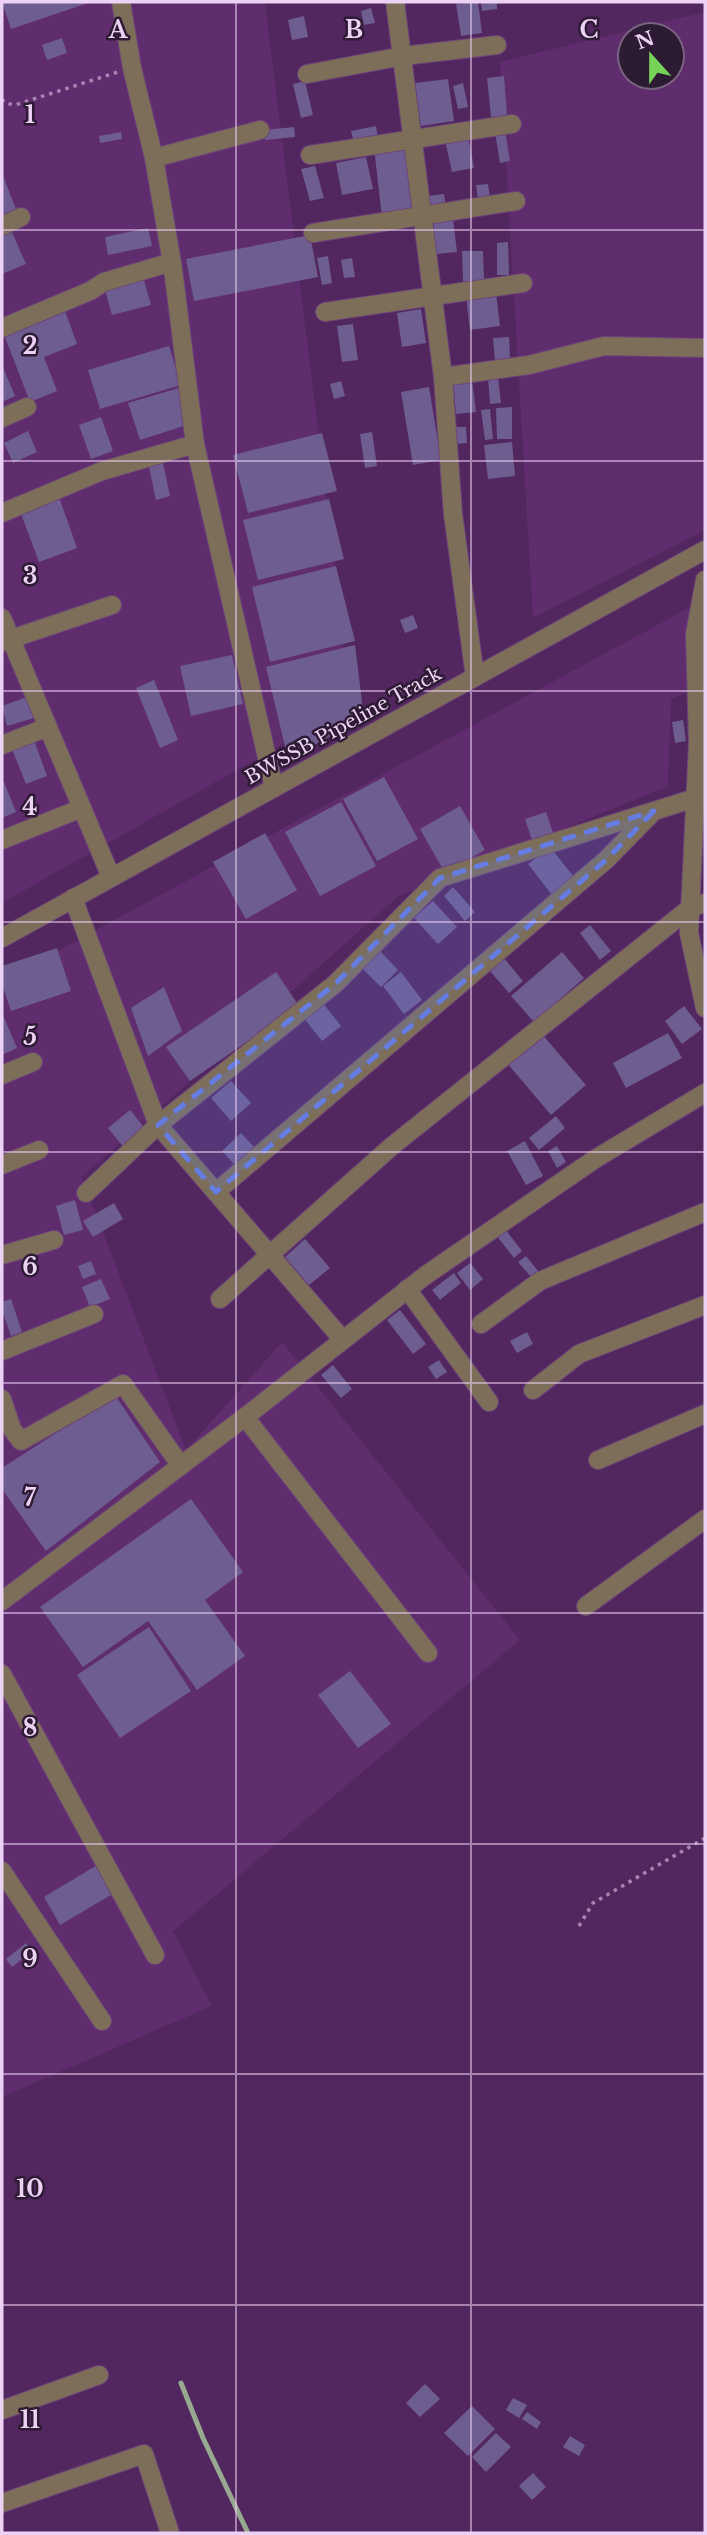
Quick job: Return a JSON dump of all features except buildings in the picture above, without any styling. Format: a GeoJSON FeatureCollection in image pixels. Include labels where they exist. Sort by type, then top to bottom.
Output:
{"type":"FeatureCollection","features":[{"type":"Feature","properties":{"kind":"street"},"geometry":{"type":"LineString","coordinates":[[121,2],[132,68],[154,158],[172,262],[195,444],[274,788]]}},
{"type":"Feature","properties":{"kind":"street"},"geometry":{"type":"LineString","coordinates":[[395,2],[434,297],[453,514],[475,677]]}},
{"type":"Feature","properties":{"kind":"street"},"geometry":{"type":"LineString","coordinates":[[307,74],[403,56],[497,45]]}},
{"type":"Feature","properties":{"kind":"street"},"geometry":{"type":"LineString","coordinates":[[310,155],[512,124]]}},
{"type":"Feature","properties":{"kind":"street"},"geometry":{"type":"LineString","coordinates":[[154,158],[260,130]]}},
{"type":"Feature","properties":{"kind":"street"},"geometry":{"type":"LineString","coordinates":[[313,233],[516,201]]}},
{"type":"Feature","properties":{"kind":"street"},"geometry":{"type":"LineString","coordinates":[[2,226],[21,217]]}},
{"type":"Feature","properties":{"kind":"street"},"geometry":{"type":"LineString","coordinates":[[2,328],[90,291],[104,282],[172,262]]}},
{"type":"Feature","properties":{"kind":"street"},"geometry":{"type":"LineString","coordinates":[[325,312],[523,283]]}},
{"type":"Feature","properties":{"kind":"street"},"geometry":{"type":"LineString","coordinates":[[443,377],[529,365],[604,346],[705,348]]}},
{"type":"Feature","properties":{"kind":"street"},"geometry":{"type":"LineString","coordinates":[[2,418],[27,407]]}},
{"type":"Feature","properties":{"kind":"street"},"geometry":{"type":"LineString","coordinates":[[2,513],[102,471],[195,444]]}},
{"type":"Feature","properties":{"kind":"street","name":"BWSSB Pipeline Track"},"geometry":{"type":"LineString","coordinates":[[2,938],[705,550]]}},
{"type":"Feature","properties":{"kind":"street"},"geometry":{"type":"LineString","coordinates":[[705,580],[695,634],[701,716],[698,905],[689,933],[705,1007]]}},
{"type":"Feature","properties":{"kind":"street"},"geometry":{"type":"LineString","coordinates":[[6,640],[112,605]]}},
{"type":"Feature","properties":{"kind":"street"},"geometry":{"type":"LineString","coordinates":[[2,618],[6,640],[48,727],[111,877]]}},
{"type":"Feature","properties":{"kind":"street"},"geometry":{"type":"LineString","coordinates":[[2,745],[48,727]]}},
{"type":"Feature","properties":{"kind":"street"},"geometry":{"type":"LineString","coordinates":[[86,1193],[158,1125],[335,984],[440,878],[700,796]]}},
{"type":"Feature","properties":{"kind":"street"},"geometry":{"type":"LineString","coordinates":[[2,840],[82,808]]}},
{"type":"Feature","properties":{"kind":"street"},"geometry":{"type":"LineString","coordinates":[[216,1192],[606,860],[654,811]]}},
{"type":"Feature","properties":{"kind":"street"},"geometry":{"type":"LineString","coordinates":[[73,898],[158,1125],[343,1340]]}},
{"type":"Feature","properties":{"kind":"street"},"geometry":{"type":"LineString","coordinates":[[220,1299],[393,1146],[698,905]]}},
{"type":"Feature","properties":{"kind":"street"},"geometry":{"type":"LineString","coordinates":[[2,1075],[33,1062]]}},
{"type":"Feature","properties":{"kind":"street"},"geometry":{"type":"LineString","coordinates":[[2,1601],[245,1417],[407,1289],[595,1159],[705,1093]]}},
{"type":"Feature","properties":{"kind":"street"},"geometry":{"type":"LineString","coordinates":[[2,1165],[39,1150]]}},
{"type":"Feature","properties":{"kind":"street"},"geometry":{"type":"LineString","coordinates":[[481,1324],[540,1281],[705,1212]]}},
{"type":"Feature","properties":{"kind":"street"},"geometry":{"type":"LineString","coordinates":[[2,1255],[54,1240]]}},
{"type":"Feature","properties":{"kind":"street"},"geometry":{"type":"LineString","coordinates":[[407,1289],[489,1402]]}},
{"type":"Feature","properties":{"kind":"street"},"geometry":{"type":"LineString","coordinates":[[533,1390],[579,1354],[705,1305]]}},
{"type":"Feature","properties":{"kind":"street"},"geometry":{"type":"LineString","coordinates":[[2,1351],[94,1314]]}},
{"type":"Feature","properties":{"kind":"street"},"geometry":{"type":"LineString","coordinates":[[2,1399],[12,1429],[21,1441],[123,1384],[181,1466]]}},
{"type":"Feature","properties":{"kind":"street"},"geometry":{"type":"LineString","coordinates":[[598,1460],[705,1414]]}},
{"type":"Feature","properties":{"kind":"street"},"geometry":{"type":"LineString","coordinates":[[245,1417],[428,1653]]}},
{"type":"Feature","properties":{"kind":"street"},"geometry":{"type":"LineString","coordinates":[[586,1606],[705,1519]]}},
{"type":"Feature","properties":{"kind":"street"},"geometry":{"type":"LineString","coordinates":[[2,1674],[155,1955]]}},
{"type":"Feature","properties":{"kind":"street"},"geometry":{"type":"LineString","coordinates":[[2,1871],[102,2021]]}},
{"type":"Feature","properties":{"kind":"street"},"geometry":{"type":"LineString","coordinates":[[2,2410],[99,2375]]}},
{"type":"Feature","properties":{"kind":"street"},"geometry":{"type":"LineString","coordinates":[[2,2503],[144,2455],[170,2533]]}},
{"type":"Feature","properties":{"kind":"path"},"geometry":{"type":"LineString","coordinates":[[2,99],[5,103],[15,105],[132,68]]}},
{"type":"Feature","properties":{"kind":"path"},"geometry":{"type":"LineString","coordinates":[[579,1926],[593,1903],[705,1838]]}},
{"type":"Feature","properties":{"kind":"highlighted area"},"geometry":{"type":"Polygon","coordinates":[[[654,811],[606,860],[216,1192],[158,1125],[335,984],[440,878],[654,811]]]}},
{"type":"Feature","properties":{"kind":"shaded area"},"geometry":{"type":"Polygon","coordinates":[[[2,2],[265,2],[352,705],[2,903],[2,2]]]}},
{"type":"Feature","properties":{"kind":"shaded area"},"geometry":{"type":"Polygon","coordinates":[[[705,12],[705,530],[533,618],[500,62],[616,34],[616,91],[686,91],[686,21],[668,21],[705,12]]]}},
{"type":"Feature","properties":{"kind":"shaded area"},"geometry":{"type":"Polygon","coordinates":[[[705,599],[705,685],[671,699],[668,786],[399,896],[82,1177],[186,1450],[282,1342],[520,1640],[173,1931],[212,2006],[2,2097],[2,981],[705,599]]]}},
{"type":"Feature","properties":{"kind":"waterway"},"geometry":{"type":"LineString","coordinates":[[181,2383],[203,2438],[248,2533]]}}]}
